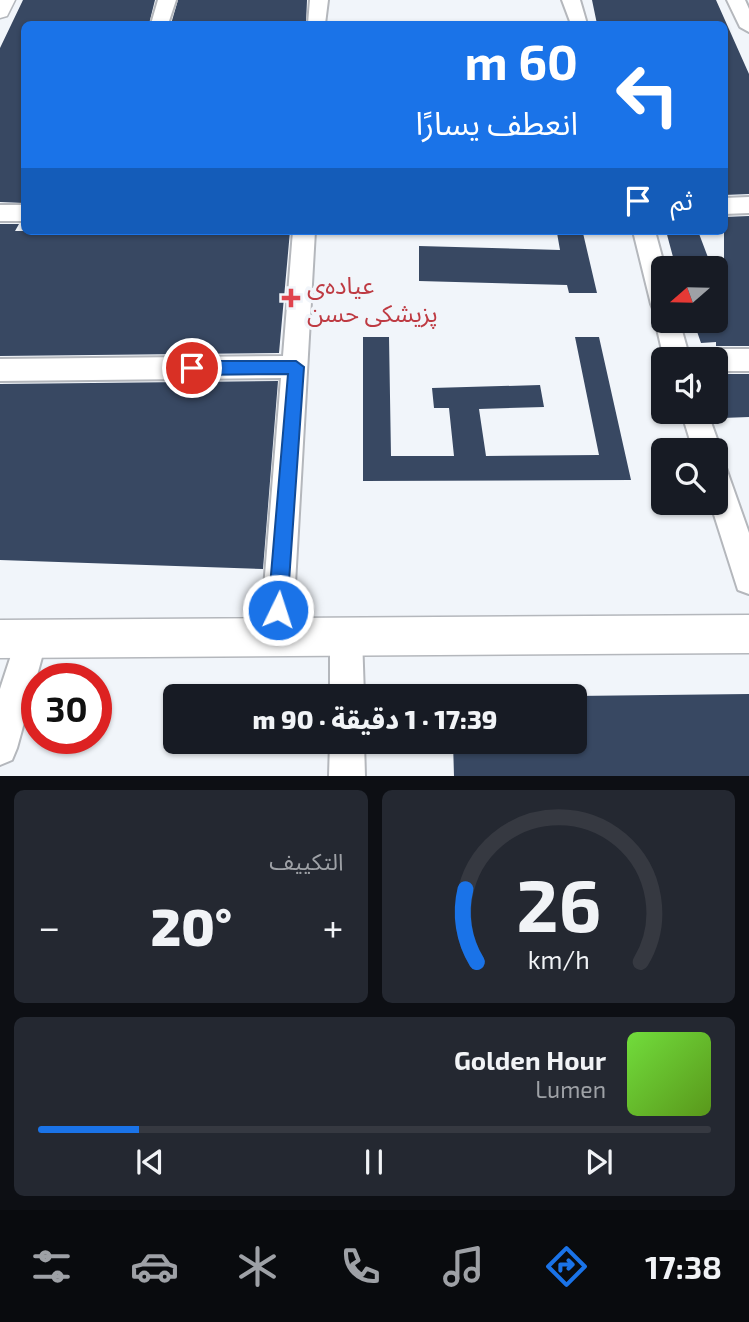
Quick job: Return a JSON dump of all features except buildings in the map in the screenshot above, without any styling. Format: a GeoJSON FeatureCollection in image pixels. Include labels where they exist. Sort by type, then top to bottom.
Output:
{"type":"FeatureCollection","features":[{"type":"Feature","properties":{"kind":"street"},"geometry":{"type":"LineString","coordinates":[[0,12],[5,0]]}},
{"type":"Feature","properties":{"kind":"street"},"geometry":{"type":"LineString","coordinates":[[161,21],[167,0]]}},
{"type":"Feature","properties":{"kind":"street"},"geometry":{"type":"LineString","coordinates":[[317,21],[318,0]]}},
{"type":"Feature","properties":{"kind":"street"},"geometry":{"type":"LineString","coordinates":[[571,0],[578,21]]}},
{"type":"Feature","properties":{"kind":"street"},"geometry":{"type":"LineString","coordinates":[[736,0],[749,27]]}},
{"type":"Feature","properties":{"kind":"street"},"geometry":{"type":"LineString","coordinates":[[728,206],[749,205]]}},
{"type":"Feature","properties":{"kind":"street"},"geometry":{"type":"LineString","coordinates":[[0,213],[21,213]]}},
{"type":"Feature","properties":{"kind":"street"},"geometry":{"type":"LineString","coordinates":[[276,637],[304,235]]}},
{"type":"Feature","properties":{"kind":"street"},"geometry":{"type":"LineString","coordinates":[[645,235],[651,258]]}},
{"type":"Feature","properties":{"kind":"street"},"geometry":{"type":"LineString","coordinates":[[728,360],[749,360]]}},
{"type":"Feature","properties":{"kind":"street"},"geometry":{"type":"LineString","coordinates":[[0,370],[296,367]]}},
{"type":"Feature","properties":{"kind":"street"},"geometry":{"type":"LineString","coordinates":[[728,514],[749,579]]}},
{"type":"Feature","properties":{"kind":"street"},"geometry":{"type":"LineString","coordinates":[[0,748],[16,639],[749,634]]}},
{"type":"Feature","properties":{"kind":"street"},"geometry":{"type":"LineString","coordinates":[[346,636],[346,684]]}},
{"type":"Feature","properties":{"kind":"street"},"geometry":{"type":"LineString","coordinates":[[347,754],[347,776]]}},
{"type":"Feature","properties":{"kind":"place","name":"عیادەی پزیشکی حسن"},"geometry":{"type":"Point","coordinates":[291,298]}},
{"type":"Feature","properties":{"kind":"route"},"geometry":{"type":"LineString","coordinates":[[192,368],[296,367],[278,610]]}}]}
